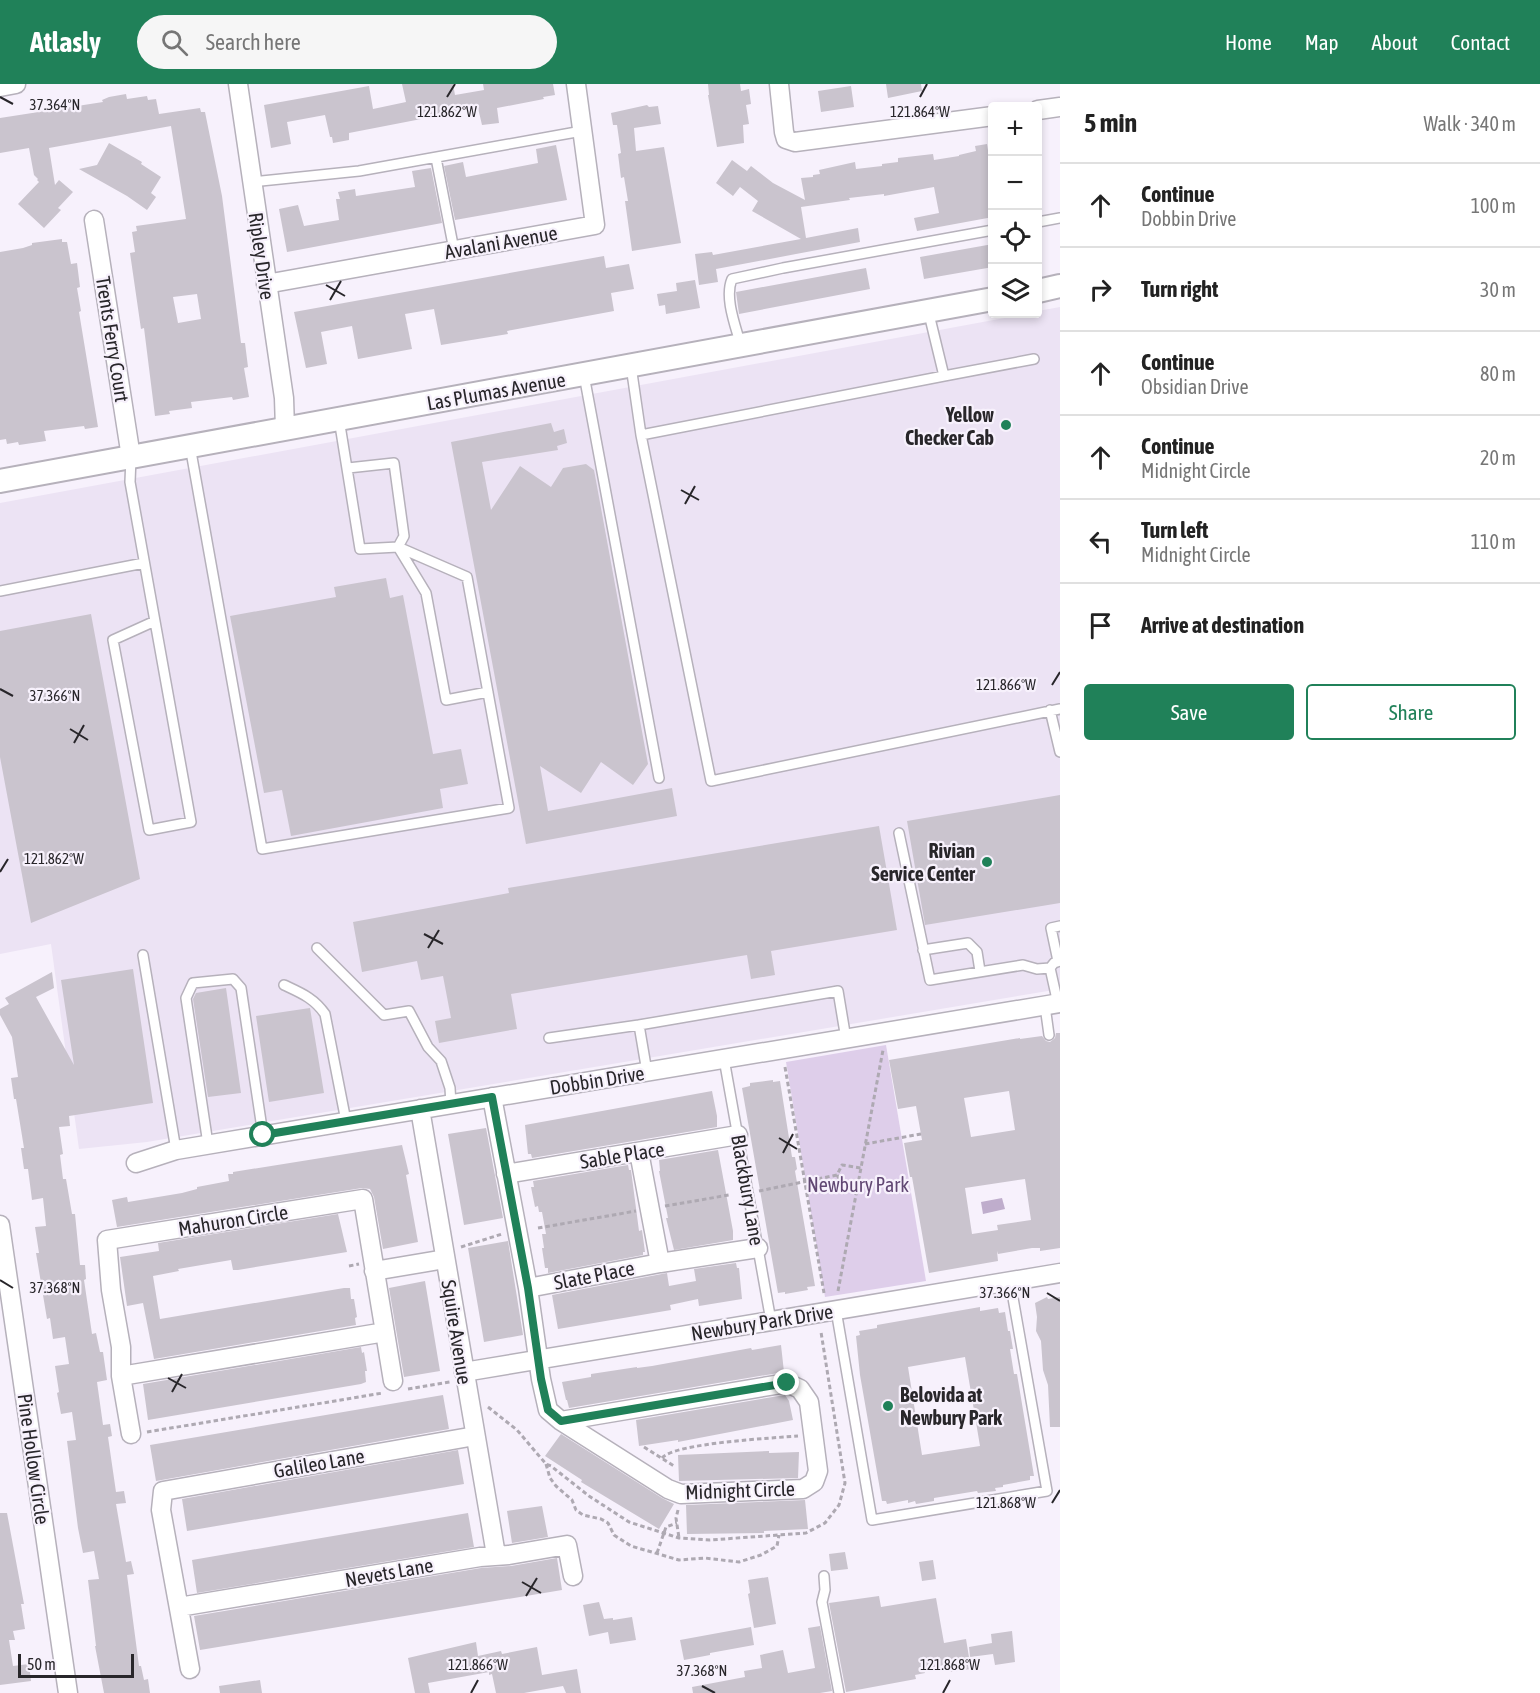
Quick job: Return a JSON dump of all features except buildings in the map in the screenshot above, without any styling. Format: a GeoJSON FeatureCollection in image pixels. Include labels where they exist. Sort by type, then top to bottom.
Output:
{"type":"FeatureCollection","features":[{"type":"Feature","properties":{"kind":"street"},"geometry":{"type":"LineString","coordinates":[[0,87],[16,84]]}},
{"type":"Feature","properties":{"kind":"street","name":"Ripley Drive"},"geometry":{"type":"LineString","coordinates":[[237,84],[284,398],[285,429]]}},
{"type":"Feature","properties":{"kind":"street","name":"Avalani Avenue"},"geometry":{"type":"LineString","coordinates":[[266,284],[595,225],[576,84]]}},
{"type":"Feature","properties":{"kind":"street"},"geometry":{"type":"LineString","coordinates":[[779,84],[784,132],[786,139],[795,142],[988,117]]}},
{"type":"Feature","properties":{"kind":"street"},"geometry":{"type":"LineString","coordinates":[[1042,109],[1060,107]]}},
{"type":"Feature","properties":{"kind":"street","name":"Trents Ferry Court"},"geometry":{"type":"LineString","coordinates":[[94,220],[131,457]]}},
{"type":"Feature","properties":{"kind":"street"},"geometry":{"type":"LineString","coordinates":[[1042,290],[1060,286]]}},
{"type":"Feature","properties":{"kind":"street","name":"Las Plumas Avenue"},"geometry":{"type":"LineString","coordinates":[[0,481],[988,299]]}},
{"type":"Feature","properties":{"kind":"street","name":"Dobbin Drive"},"geometry":{"type":"LineString","coordinates":[[136,1163],[176,1150],[208,1144],[1054,1004]]}},
{"type":"Feature","properties":{"kind":"street","name":"Midnight Circle"},"geometry":{"type":"LineString","coordinates":[[492,1097],[548,1410],[561,1421],[668,1489],[681,1494],[803,1490],[814,1482],[818,1471],[809,1402],[800,1389],[787,1383],[561,1421]]}},
{"type":"Feature","properties":{"kind":"street","name":"Squire Avenue"},"geometry":{"type":"LineString","coordinates":[[420,1109],[445,1260],[457,1377],[475,1436],[496,1555]]}},
{"type":"Feature","properties":{"kind":"street","name":"Sable Place"},"geometry":{"type":"LineString","coordinates":[[506,1174],[738,1135]]}},
{"type":"Feature","properties":{"kind":"street","name":"Slate Place"},"geometry":{"type":"LineString","coordinates":[[639,1152],[660,1263]]}},
{"type":"Feature","properties":{"kind":"street","name":"Mahuron Circle"},"geometry":{"type":"LineString","coordinates":[[131,1434],[121,1376],[121,1347],[111,1290],[106,1240],[363,1199],[396,1387]]}},
{"type":"Feature","properties":{"kind":"street","name":"Pine Hollow Circle"},"geometry":{"type":"LineString","coordinates":[[0,1225],[68,1693]]}},
{"type":"Feature","properties":{"kind":"street","name":"Slate Place"},"geometry":{"type":"LineString","coordinates":[[528,1288],[660,1263],[758,1248]]}},
{"type":"Feature","properties":{"kind":"street"},"geometry":{"type":"LineString","coordinates":[[374,1271],[445,1260]]}},
{"type":"Feature","properties":{"kind":"street","name":"Newbury Park Drive"},"geometry":{"type":"LineString","coordinates":[[457,1377],[539,1359],[1060,1273]]}},
{"type":"Feature","properties":{"kind":"street"},"geometry":{"type":"LineString","coordinates":[[121,1376],[385,1332]]}},
{"type":"Feature","properties":{"kind":"street","name":"Galileo Lane"},"geometry":{"type":"LineString","coordinates":[[179,1607],[161,1510],[163,1491],[475,1436]]}},
{"type":"Feature","properties":{"kind":"street","name":"Nevets Lane"},"geometry":{"type":"LineString","coordinates":[[179,1607],[567,1545],[573,1576]]}},
{"type":"Feature","properties":{"kind":"street"},"geometry":{"type":"LineString","coordinates":[[179,1607],[190,1670]]}},
{"type":"Feature","properties":{"kind":"lane"},"geometry":{"type":"LineString","coordinates":[[252,182],[359,171],[582,130]]}},
{"type":"Feature","properties":{"kind":"lane"},"geometry":{"type":"LineString","coordinates":[[436,158],[454,250]]}},
{"type":"Feature","properties":{"kind":"lane"},"geometry":{"type":"LineString","coordinates":[[1042,221],[1060,218]]}},
{"type":"Feature","properties":{"kind":"lane"},"geometry":{"type":"LineString","coordinates":[[741,346],[730,300],[729,285],[732,279],[988,231]]}},
{"type":"Feature","properties":{"kind":"lane"},"geometry":{"type":"LineString","coordinates":[[928,310],[944,376]]}},
{"type":"Feature","properties":{"kind":"lane"},"geometry":{"type":"LineString","coordinates":[[641,435],[1034,359]]}},
{"type":"Feature","properties":{"kind":"lane"},"geometry":{"type":"LineString","coordinates":[[632,366],[641,435],[711,781],[1055,710],[1060,752]]}},
{"type":"Feature","properties":{"kind":"lane"},"geometry":{"type":"LineString","coordinates":[[584,375],[659,778]]}},
{"type":"Feature","properties":{"kind":"lane"},"geometry":{"type":"LineString","coordinates":[[190,446],[262,849],[509,808],[467,577],[398,547],[360,549],[339,419]]}},
{"type":"Feature","properties":{"kind":"lane"},"geometry":{"type":"LineString","coordinates":[[131,457],[130,482],[144,563],[155,621],[191,822],[149,830],[113,640],[155,621]]}},
{"type":"Feature","properties":{"kind":"lane"},"geometry":{"type":"LineString","coordinates":[[348,471],[394,463],[404,536],[398,547]]}},
{"type":"Feature","properties":{"kind":"lane"},"geometry":{"type":"LineString","coordinates":[[398,547],[426,593],[446,700],[488,692]]}},
{"type":"Feature","properties":{"kind":"lane"},"geometry":{"type":"LineString","coordinates":[[0,591],[144,563]]}},
{"type":"Feature","properties":{"kind":"lane"},"geometry":{"type":"LineString","coordinates":[[900,833],[930,980],[1023,965],[1037,969],[1056,963]]}},
{"type":"Feature","properties":{"kind":"lane"},"geometry":{"type":"LineString","coordinates":[[1049,1035],[1054,1004],[1056,963],[1051,928],[1060,927]]}},
{"type":"Feature","properties":{"kind":"lane"},"geometry":{"type":"LineString","coordinates":[[923,950],[968,943],[977,952],[980,971]]}},
{"type":"Feature","properties":{"kind":"lane"},"geometry":{"type":"LineString","coordinates":[[317,948],[384,1015],[410,1011],[428,1047],[441,1061],[450,1088],[451,1104]]}},
{"type":"Feature","properties":{"kind":"lane"},"geometry":{"type":"LineString","coordinates":[[143,955],[176,1150]]}},
{"type":"Feature","properties":{"kind":"lane"},"geometry":{"type":"LineString","coordinates":[[208,1144],[186,998],[193,983],[234,979],[241,988],[263,1135]]}},
{"type":"Feature","properties":{"kind":"lane"},"geometry":{"type":"LineString","coordinates":[[284,985],[310,997],[325,1014],[346,1121]]}},
{"type":"Feature","properties":{"kind":"lane"},"geometry":{"type":"LineString","coordinates":[[549,1038],[838,992],[846,1039]]}},
{"type":"Feature","properties":{"kind":"lane"},"geometry":{"type":"LineString","coordinates":[[639,1025],[647,1072]]}},
{"type":"Feature","properties":{"kind":"lane","name":"Blackbury Lane"},"geometry":{"type":"LineString","coordinates":[[724,1059],[771,1321]]}},
{"type":"Feature","properties":{"kind":"lane"},"geometry":{"type":"LineString","coordinates":[[836,1310],[872,1520],[1047,1491],[1010,1281]]}},
{"type":"Feature","properties":{"kind":"lane"},"geometry":{"type":"LineString","coordinates":[[824,1576],[825,1590],[822,1602],[839,1693]]}},
{"type":"Feature","properties":{"kind":"path"},"geometry":{"type":"LineString","coordinates":[[838,1291],[883,1050]]}},
{"type":"Feature","properties":{"kind":"path"},"geometry":{"type":"LineString","coordinates":[[785,1067],[824,1293]]}},
{"type":"Feature","properties":{"kind":"path"},"geometry":{"type":"LineString","coordinates":[[865,1144],[921,1134]]}},
{"type":"Feature","properties":{"kind":"path"},"geometry":{"type":"LineString","coordinates":[[837,1175],[842,1165],[861,1168]]}},
{"type":"Feature","properties":{"kind":"path"},"geometry":{"type":"LineString","coordinates":[[759,1191],[803,1180],[837,1175]]}},
{"type":"Feature","properties":{"kind":"path"},"geometry":{"type":"LineString","coordinates":[[837,1175],[840,1180],[858,1185]]}},
{"type":"Feature","properties":{"kind":"path"},"geometry":{"type":"LineString","coordinates":[[660,1207],[729,1195]]}},
{"type":"Feature","properties":{"kind":"path"},"geometry":{"type":"LineString","coordinates":[[538,1228],[640,1210]]}},
{"type":"Feature","properties":{"kind":"path"},"geometry":{"type":"LineString","coordinates":[[461,1246],[506,1233]]}},
{"type":"Feature","properties":{"kind":"path"},"geometry":{"type":"LineString","coordinates":[[488,1407],[517,1430],[546,1464],[629,1522],[679,1538],[710,1540],[806,1533],[825,1522],[839,1505],[845,1483],[821,1332]]}},
{"type":"Feature","properties":{"kind":"path"},"geometry":{"type":"LineString","coordinates":[[131,1434],[457,1377]]}},
{"type":"Feature","properties":{"kind":"path"},"geometry":{"type":"LineString","coordinates":[[662,1458],[666,1454],[688,1448],[805,1434]]}},
{"type":"Feature","properties":{"kind":"path"},"geometry":{"type":"LineString","coordinates":[[644,1447],[674,1466]]}},
{"type":"Feature","properties":{"kind":"path"},"geometry":{"type":"LineString","coordinates":[[546,1464],[555,1486],[572,1500],[576,1510],[583,1515],[608,1522],[614,1535],[621,1542],[657,1554],[679,1560],[705,1558],[739,1563],[755,1558],[777,1546],[779,1535]]}},
{"type":"Feature","properties":{"kind":"path"},"geometry":{"type":"LineString","coordinates":[[679,1538],[677,1514],[681,1494]]}},
{"type":"Feature","properties":{"kind":"path"},"geometry":{"type":"LineString","coordinates":[[657,1554],[666,1527],[677,1523]]}},
{"type":"Feature","properties":{"kind":"shaded area"},"geometry":{"type":"Polygon","coordinates":[[[1060,307],[1060,989],[147,1142],[79,1149],[51,944],[0,954],[0,503],[1004,318],[1042,318],[1042,310],[1060,307]]]}},
{"type":"Feature","properties":{"kind":"shaded area"},"geometry":{"type":"Polygon","coordinates":[[[1002,1198],[1005,1209],[983,1214],[981,1202],[1002,1198]]]}},
{"type":"Feature","properties":{"kind":"green space","name":"Newbury Park"},"geometry":{"type":"Polygon","coordinates":[[[886,1045],[926,1281],[825,1297],[786,1062],[886,1045]]]}},
{"type":"Feature","properties":{"kind":"place","name":"Yellow Checker Cab"},"geometry":{"type":"Point","coordinates":[1006,425]}},
{"type":"Feature","properties":{"kind":"place","name":"Rivian Service Center"},"geometry":{"type":"Point","coordinates":[987,862]}},
{"type":"Feature","properties":{"kind":"place","name":"Belovida at Newbury Park"},"geometry":{"type":"Point","coordinates":[888,1406]}},
{"type":"Feature","properties":{"kind":"route"},"geometry":{"type":"LineString","coordinates":[[263,1135],[492,1097],[548,1410],[561,1421],[787,1383]]}}]}
